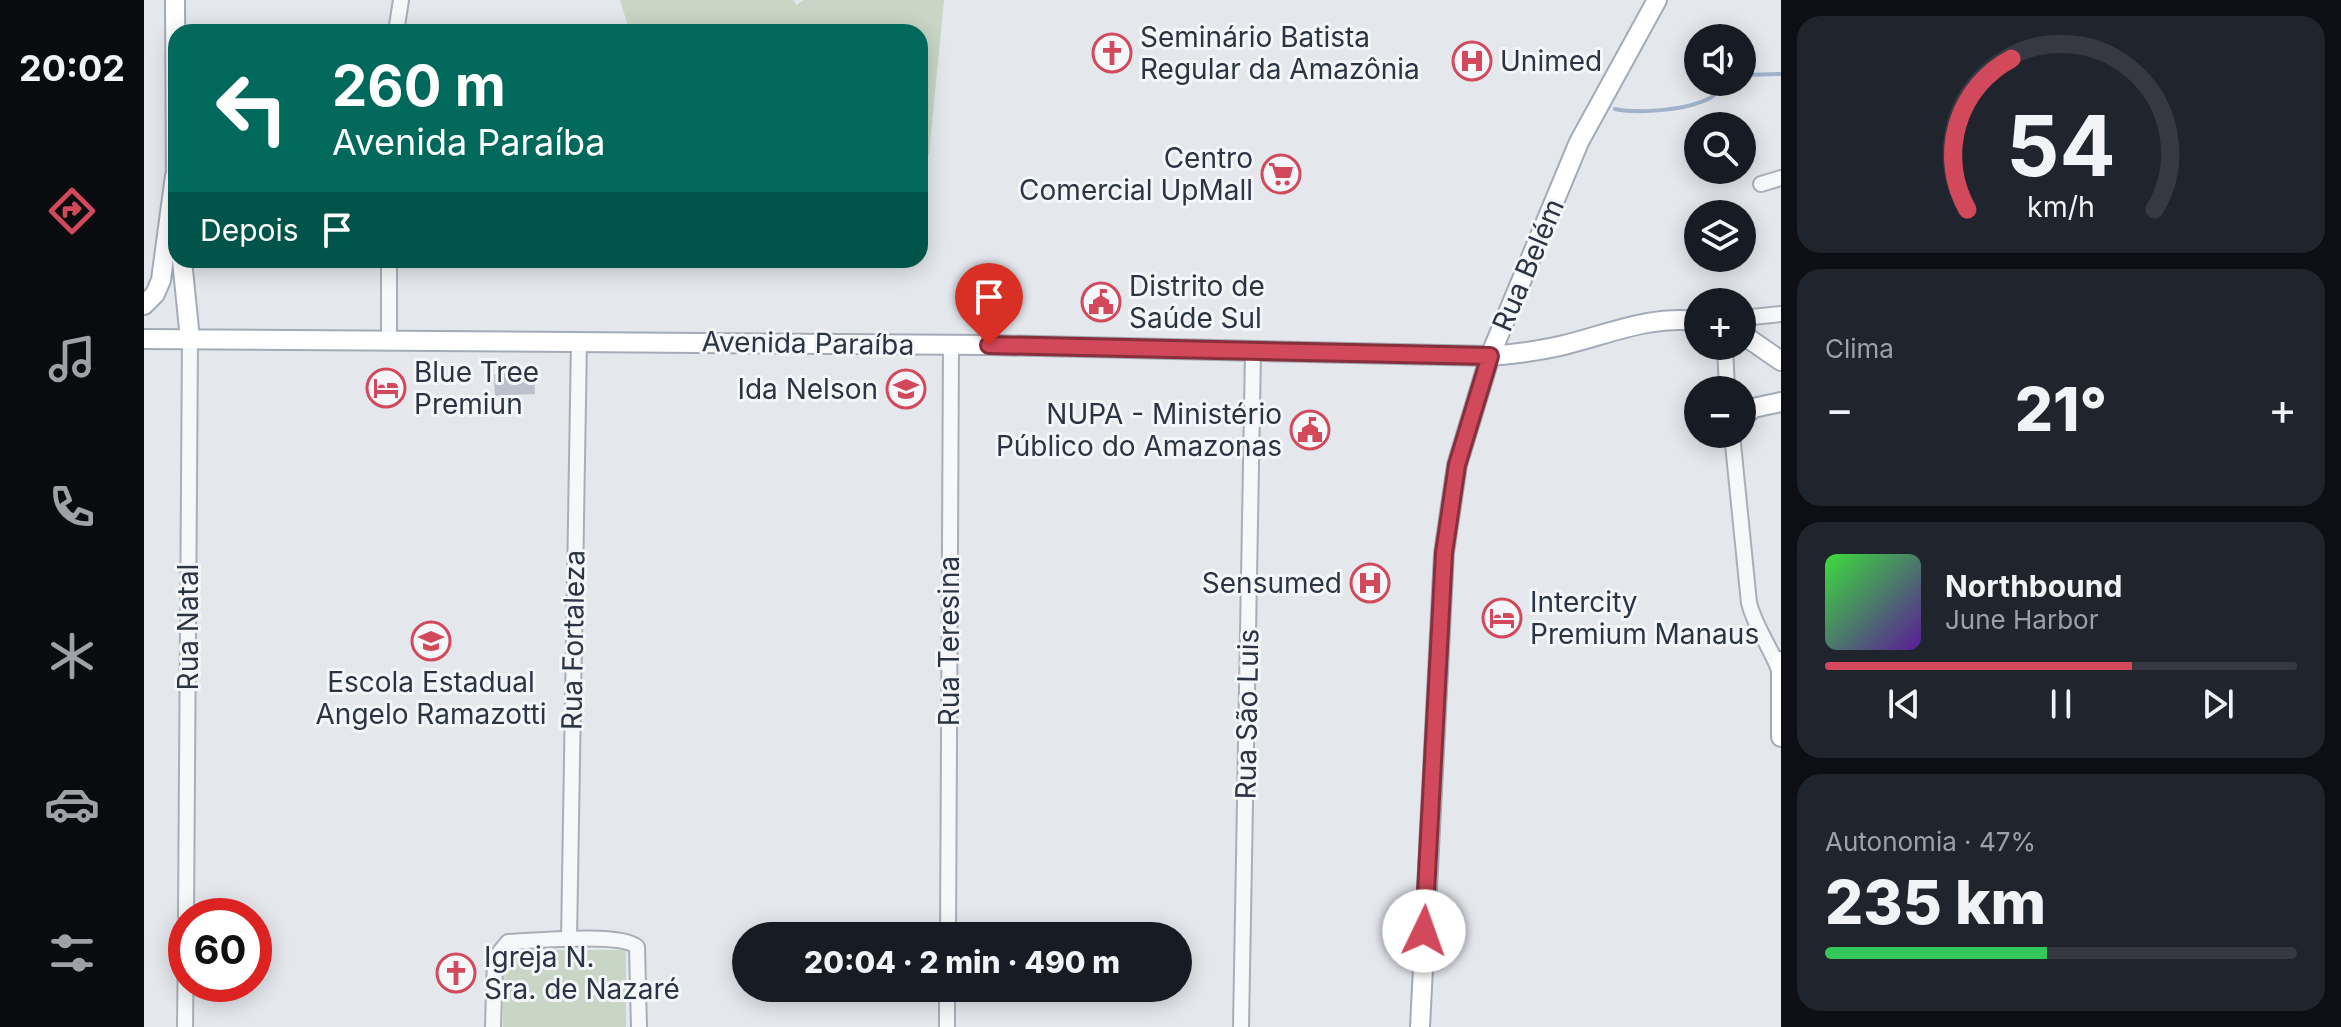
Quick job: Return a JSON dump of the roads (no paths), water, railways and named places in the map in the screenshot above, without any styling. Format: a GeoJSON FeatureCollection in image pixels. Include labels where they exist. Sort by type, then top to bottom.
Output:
{"type":"FeatureCollection","features":[{"type":"Feature","properties":{"kind":"main road"},"geometry":{"type":"LineString","coordinates":[[175,0],[175,24]]}},
{"type":"Feature","properties":{"kind":"main road","name":"Rua Belém"},"geometry":{"type":"LineString","coordinates":[[1420,1027],[1444,553],[1457,465],[1490,356],[1585,129],[1657,0]]}},
{"type":"Feature","properties":{"kind":"main road"},"geometry":{"type":"LineString","coordinates":[[144,305],[155,294],[161,280],[168,228]]}},
{"type":"Feature","properties":{"kind":"main road"},"geometry":{"type":"LineString","coordinates":[[183,268],[190,339]]}},
{"type":"Feature","properties":{"kind":"main road","name":"Avenida Paraíba"},"geometry":{"type":"LineString","coordinates":[[144,339],[951,345],[1490,356],[1567,344],[1647,321],[1684,319]]}},
{"type":"Feature","properties":{"kind":"main road"},"geometry":{"type":"LineString","coordinates":[[1756,343],[1781,361]]}},
{"type":"Feature","properties":{"kind":"main road"},"geometry":{"type":"LineString","coordinates":[[1756,407],[1781,402]]}},
{"type":"Feature","properties":{"kind":"main road"},"geometry":{"type":"LineString","coordinates":[[1780,666],[1781,737]]}},
{"type":"Feature","properties":{"kind":"street"},"geometry":{"type":"LineString","coordinates":[[396,24],[397,2]]}},
{"type":"Feature","properties":{"kind":"street"},"geometry":{"type":"LineString","coordinates":[[1761,184],[1781,178]]}},
{"type":"Feature","properties":{"kind":"street"},"geometry":{"type":"LineString","coordinates":[[389,268],[389,342]]}},
{"type":"Feature","properties":{"kind":"street"},"geometry":{"type":"LineString","coordinates":[[1756,317],[1781,314]]}},
{"type":"Feature","properties":{"kind":"street","name":"Rua Natal"},"geometry":{"type":"LineString","coordinates":[[186,898],[190,339]]}},
{"type":"Feature","properties":{"kind":"street","name":"Rua Fortaleza"},"geometry":{"type":"LineString","coordinates":[[569,940],[579,341]]}},
{"type":"Feature","properties":{"kind":"street","name":"Rua Teresina"},"geometry":{"type":"LineString","coordinates":[[948,922],[951,345]]}},
{"type":"Feature","properties":{"kind":"street","name":"Rua São Luis"},"geometry":{"type":"LineString","coordinates":[[1241,1027],[1253,352]]}},
{"type":"Feature","properties":{"kind":"street"},"geometry":{"type":"LineString","coordinates":[[1733,448],[1749,603],[1754,624],[1780,666]]}},
{"type":"Feature","properties":{"kind":"street"},"geometry":{"type":"LineString","coordinates":[[493,1027],[494,971],[500,949],[508,942],[569,940],[629,940],[637,947],[639,1027]]}},
{"type":"Feature","properties":{"kind":"street"},"geometry":{"type":"LineString","coordinates":[[185,1002],[185,1027]]}},
{"type":"Feature","properties":{"kind":"street"},"geometry":{"type":"LineString","coordinates":[[947,1002],[947,1027]]}},
{"type":"Feature","properties":{"kind":"waterway"},"geometry":{"type":"LineString","coordinates":[[1756,75],[1781,74]]}},
{"type":"Feature","properties":{"kind":"waterway"},"geometry":{"type":"LineString","coordinates":[[1615,109],[1650,111],[1677,108],[1712,96]]}},
{"type":"Feature","properties":{"kind":"place","name":"Seminário Batista Regular da Amazônia"},"geometry":{"type":"Point","coordinates":[1112,53]}},
{"type":"Feature","properties":{"kind":"place","name":"Unimed"},"geometry":{"type":"Point","coordinates":[1472,61]}},
{"type":"Feature","properties":{"kind":"place","name":"Centro Comercial UpMall"},"geometry":{"type":"Point","coordinates":[1281,174]}},
{"type":"Feature","properties":{"kind":"place","name":"Distrito de Saúde Sul"},"geometry":{"type":"Point","coordinates":[1101,302]}},
{"type":"Feature","properties":{"kind":"place","name":"Blue Tree Premiun"},"geometry":{"type":"Point","coordinates":[386,388]}},
{"type":"Feature","properties":{"kind":"place","name":"Ida Nelson"},"geometry":{"type":"Point","coordinates":[906,389]}},
{"type":"Feature","properties":{"kind":"place","name":"NUPA - Ministério Público do Amazonas"},"geometry":{"type":"Point","coordinates":[1310,430]}},
{"type":"Feature","properties":{"kind":"place","name":"Sensumed"},"geometry":{"type":"Point","coordinates":[1370,583]}},
{"type":"Feature","properties":{"kind":"place","name":"Intercity Premium Manaus"},"geometry":{"type":"Point","coordinates":[1502,618]}},
{"type":"Feature","properties":{"kind":"place","name":"Escola Estadual Angelo Ramazotti"},"geometry":{"type":"Point","coordinates":[431,641]}},
{"type":"Feature","properties":{"kind":"place","name":"Igreja N. Sra. de Nazaré"},"geometry":{"type":"Point","coordinates":[456,973]}}]}
